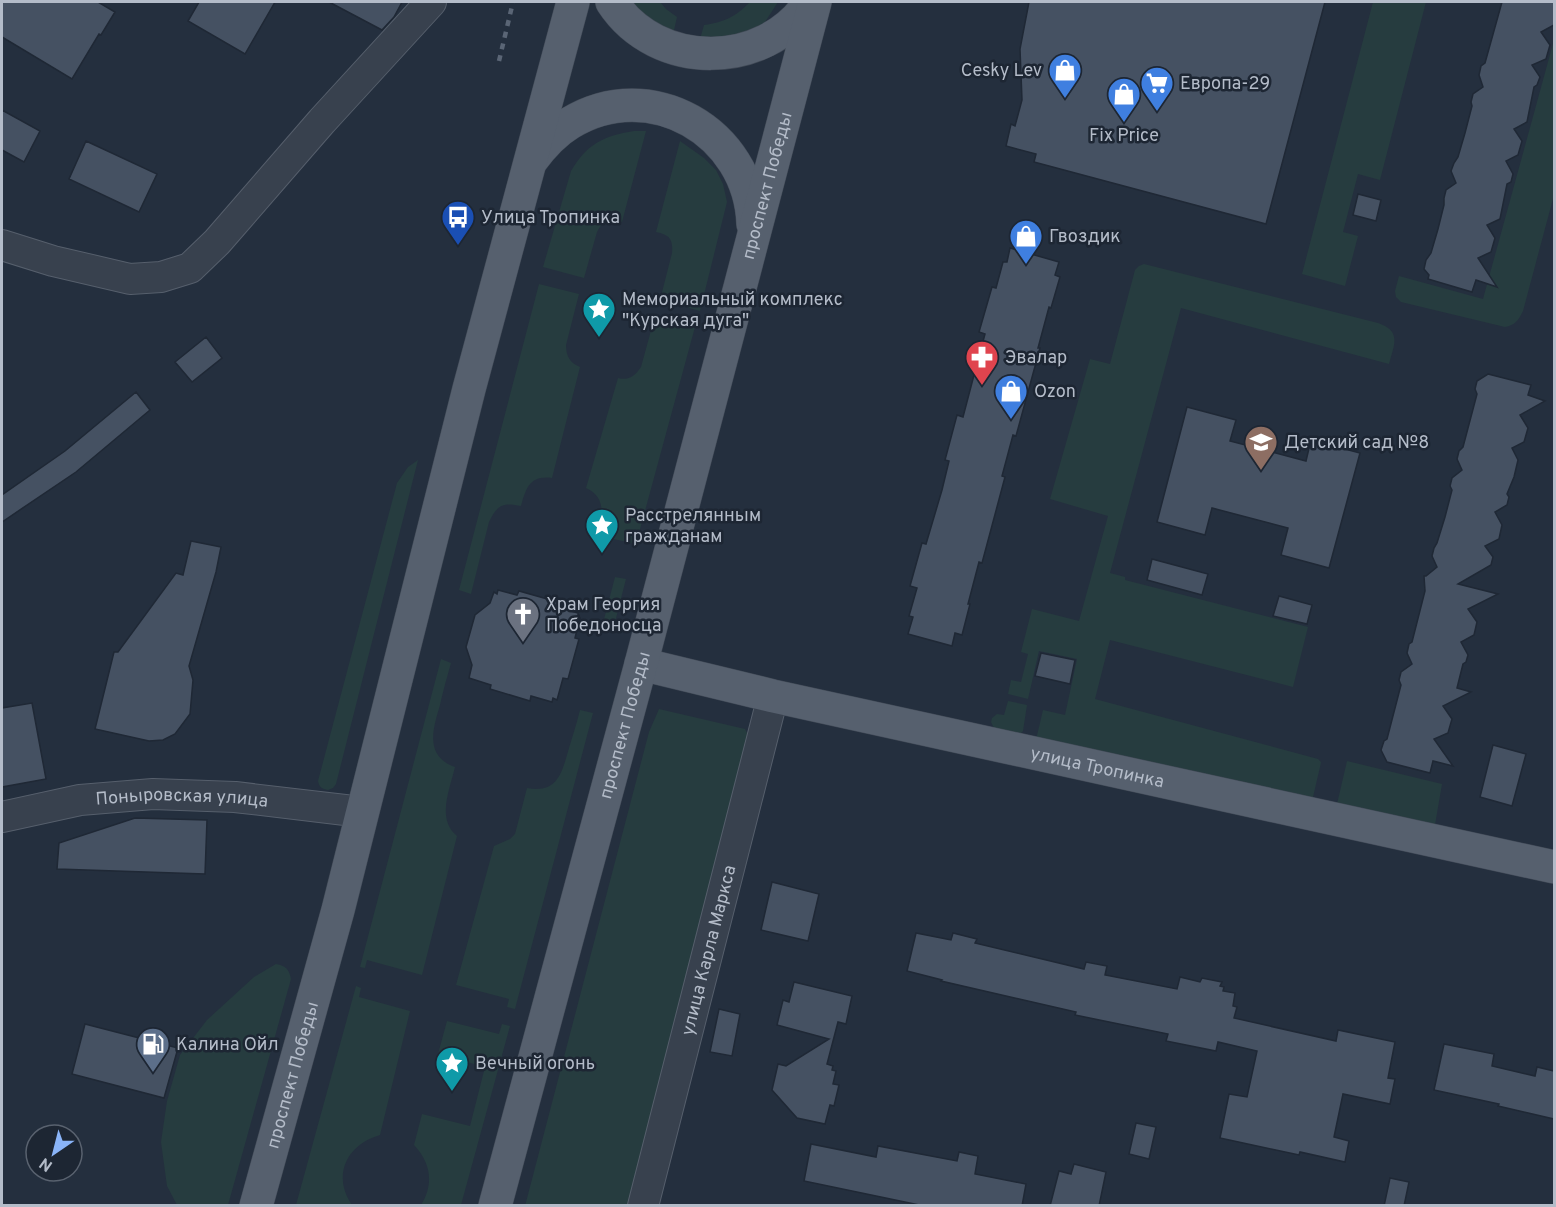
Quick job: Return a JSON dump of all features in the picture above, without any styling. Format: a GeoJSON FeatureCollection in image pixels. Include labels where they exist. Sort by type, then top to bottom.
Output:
{"type":"FeatureCollection","features":[{"type":"Feature","properties":{"kind":"main road","name":"проспект Победы"},"geometry":{"type":"LineString","coordinates":[[256,1206],[338,910],[468,389],[573,2]]}},
{"type":"Feature","properties":{"kind":"main road"},"geometry":{"type":"LineString","coordinates":[[612,2],[627,21],[661,44],[681,51],[701,54],[722,54],[761,44],[795,20],[810,2]]}},
{"type":"Feature","properties":{"kind":"main road","name":"проспект Победы"},"geometry":{"type":"LineString","coordinates":[[495,1206],[641,664],[815,2]]}},
{"type":"Feature","properties":{"kind":"main road"},"geometry":{"type":"LineString","coordinates":[[529,165],[553,135],[588,114],[628,105],[649,106],[669,111],[688,118],[705,129],[721,143],[733,159],[743,177],[750,199],[753,235]]}},
{"type":"Feature","properties":{"kind":"main road","name":"улица Тропинка"},"geometry":{"type":"LineString","coordinates":[[641,664],[773,696],[1554,867]]}},
{"type":"Feature","properties":{"kind":"street"},"geometry":{"type":"LineString","coordinates":[[2,246],[130,279],[162,277],[190,268],[217,242],[322,121],[431,2]]}},
{"type":"Feature","properties":{"kind":"street","name":"улица Карла Маркса"},"geometry":{"type":"LineString","coordinates":[[646,1205],[773,696]]}},
{"type":"Feature","properties":{"kind":"street","name":"Поныровская улица"},"geometry":{"type":"LineString","coordinates":[[2,817],[80,800],[153,794],[235,797],[362,812]]}},
{"type":"Feature","properties":{"kind":"green space"},"geometry":{"type":"Polygon","coordinates":[[[633,2],[660,2],[677,17],[672,39],[657,31],[633,2]]]}},
{"type":"Feature","properties":{"kind":"green space"},"geometry":{"type":"Polygon","coordinates":[[[750,2],[778,2],[765,22],[748,34],[698,46],[704,25],[729,18],[750,2]]]}},
{"type":"Feature","properties":{"kind":"green space"},"geometry":{"type":"Polygon","coordinates":[[[1373,2],[1426,2],[1380,180],[1358,174],[1343,232],[1358,236],[1345,286],[1302,274],[1373,2]]]}},
{"type":"Feature","properties":{"kind":"green space"},"geometry":{"type":"Polygon","coordinates":[[[1554,40],[1554,195],[1523,311],[1514,324],[1505,327],[1401,302],[1396,297],[1395,291],[1399,276],[1483,299],[1554,40]]]}},
{"type":"Feature","properties":{"kind":"green space"},"geometry":{"type":"Polygon","coordinates":[[[634,131],[646,131],[622,222],[607,221],[599,228],[584,278],[543,267],[571,171],[577,162],[597,143],[634,131]]]}},
{"type":"Feature","properties":{"kind":"green space"},"geometry":{"type":"Polygon","coordinates":[[[680,141],[704,158],[716,170],[723,184],[727,202],[700,311],[660,300],[672,248],[670,238],[656,232],[680,141]]]}},
{"type":"Feature","properties":{"kind":"green space"},"geometry":{"type":"Polygon","coordinates":[[[1144,264],[1378,323],[1386,326],[1393,334],[1394,345],[1389,364],[1181,308],[1110,573],[1125,577],[1125,580],[1308,627],[1293,687],[1110,640],[1095,699],[1318,759],[1321,762],[1310,810],[1035,744],[1043,710],[1065,715],[1077,659],[1039,651],[1028,699],[1008,694],[1011,680],[1021,682],[1028,654],[1021,652],[1032,609],[1079,621],[1108,516],[1050,499],[1090,359],[1110,364],[1135,270],[1144,264]]]}},
{"type":"Feature","properties":{"kind":"green space"},"geometry":{"type":"Polygon","coordinates":[[[539,284],[579,294],[566,345],[569,359],[580,367],[552,478],[539,479],[530,484],[521,506],[505,505],[495,512],[489,522],[471,594],[459,590],[539,284]]]}},
{"type":"Feature","properties":{"kind":"green space"},"geometry":{"type":"Polygon","coordinates":[[[655,316],[695,327],[636,544],[609,538],[610,532],[600,529],[601,505],[596,495],[586,488],[618,378],[631,377],[641,367],[655,316]]]}},
{"type":"Feature","properties":{"kind":"green space"},"geometry":{"type":"Polygon","coordinates":[[[418,460],[336,784],[333,788],[326,790],[320,786],[318,781],[397,483],[408,467],[418,460]]]}},
{"type":"Feature","properties":{"kind":"green space"},"geometry":{"type":"Polygon","coordinates":[[[615,577],[626,579],[613,630],[602,627],[615,577]]]}},
{"type":"Feature","properties":{"kind":"green space"},"geometry":{"type":"Polygon","coordinates":[[[441,659],[451,663],[435,723],[433,741],[439,756],[455,767],[446,812],[447,821],[457,836],[422,975],[367,960],[365,968],[360,967],[441,659]]]}},
{"type":"Feature","properties":{"kind":"green space"},"geometry":{"type":"Polygon","coordinates":[[[1008,701],[1027,705],[1023,731],[1020,734],[994,728],[991,722],[997,714],[1004,715],[1008,701]]]}},
{"type":"Feature","properties":{"kind":"green space"},"geometry":{"type":"Polygon","coordinates":[[[659,709],[745,729],[750,739],[634,1205],[525,1206],[649,732],[659,709]]]}},
{"type":"Feature","properties":{"kind":"green space"},"geometry":{"type":"Polygon","coordinates":[[[580,710],[593,713],[515,1009],[507,1007],[509,999],[456,985],[494,846],[510,839],[515,834],[527,788],[546,788],[561,773],[580,710]]]}},
{"type":"Feature","properties":{"kind":"green space"},"geometry":{"type":"Polygon","coordinates":[[[1347,761],[1442,784],[1435,825],[1337,804],[1347,761]]]}},
{"type":"Feature","properties":{"kind":"green space"},"geometry":{"type":"Polygon","coordinates":[[[276,964],[286,968],[291,979],[228,1205],[177,1205],[167,1186],[161,1142],[167,1101],[180,1055],[207,1020],[254,977],[276,964]]]}},
{"type":"Feature","properties":{"kind":"green space"},"geometry":{"type":"Polygon","coordinates":[[[356,986],[361,988],[359,997],[410,1011],[380,1135],[358,1146],[346,1163],[343,1183],[352,1205],[296,1205],[356,986]]]}},
{"type":"Feature","properties":{"kind":"green space"},"geometry":{"type":"Polygon","coordinates":[[[447,1021],[499,1034],[502,1024],[510,1026],[461,1205],[421,1205],[429,1182],[427,1166],[414,1145],[422,1114],[470,1126],[485,1067],[438,1054],[447,1021]]]}},
{"type":"Feature","properties":{"kind":"building"},"geometry":{"type":"Polygon","coordinates":[[[2,2],[98,2],[115,12],[72,79],[2,37],[2,2]]]}},
{"type":"Feature","properties":{"kind":"building"},"geometry":{"type":"Polygon","coordinates":[[[199,2],[275,2],[245,54],[188,21],[199,2]]]}},
{"type":"Feature","properties":{"kind":"building"},"geometry":{"type":"Polygon","coordinates":[[[329,2],[402,2],[394,17],[382,30],[329,2]]]}},
{"type":"Feature","properties":{"kind":"building","name":"Европа-29"},"geometry":{"type":"Polygon","coordinates":[[[1029,2],[1325,2],[1266,224],[1034,162],[1036,154],[1006,146],[1011,124],[1015,126],[1022,100],[1020,49],[1029,2]]]}},
{"type":"Feature","properties":{"kind":"building"},"geometry":{"type":"Polygon","coordinates":[[[1502,2],[1554,2],[1554,25],[1541,32],[1550,45],[1546,59],[1532,65],[1540,77],[1534,87],[1527,122],[1514,129],[1522,141],[1518,155],[1506,161],[1513,174],[1511,182],[1507,184],[1500,219],[1487,225],[1495,238],[1491,252],[1478,258],[1497,287],[1476,280],[1472,292],[1428,279],[1429,275],[1424,269],[1438,229],[1446,190],[1456,183],[1451,171],[1465,133],[1473,94],[1483,87],[1479,75],[1481,66],[1485,63],[1502,2]]]}},
{"type":"Feature","properties":{"kind":"building"},"geometry":{"type":"Polygon","coordinates":[[[2,110],[40,131],[24,162],[2,150],[2,110]]]}},
{"type":"Feature","properties":{"kind":"building"},"geometry":{"type":"Polygon","coordinates":[[[86,141],[157,174],[139,212],[69,179],[86,141]]]}},
{"type":"Feature","properties":{"kind":"building"},"geometry":{"type":"Polygon","coordinates":[[[1358,194],[1381,200],[1376,221],[1353,215],[1358,194]]]}},
{"type":"Feature","properties":{"kind":"building"},"geometry":{"type":"Polygon","coordinates":[[[1010,248],[1059,262],[1055,275],[1060,277],[1051,308],[1049,307],[1016,436],[1013,435],[1002,476],[1005,477],[982,563],[979,562],[962,635],[955,633],[952,646],[908,634],[913,617],[909,616],[917,588],[910,586],[922,543],[926,544],[942,490],[949,461],[945,460],[957,415],[963,417],[985,334],[979,332],[992,287],[996,288],[1003,262],[1007,262],[1010,248]]]}},
{"type":"Feature","properties":{"kind":"building"},"geometry":{"type":"Polygon","coordinates":[[[206,337],[222,358],[192,382],[175,362],[206,337]]]}},
{"type":"Feature","properties":{"kind":"building"},"geometry":{"type":"Polygon","coordinates":[[[1488,374],[1531,385],[1528,395],[1545,401],[1520,415],[1528,428],[1524,442],[1512,448],[1518,460],[1507,494],[1509,497],[1507,505],[1495,512],[1502,525],[1499,539],[1485,546],[1493,557],[1491,565],[1458,584],[1498,594],[1468,609],[1477,622],[1474,635],[1461,642],[1468,655],[1463,664],[1457,688],[1471,692],[1443,706],[1452,719],[1448,733],[1434,739],[1453,766],[1433,761],[1430,773],[1387,762],[1381,750],[1387,739],[1401,685],[1399,680],[1401,672],[1412,664],[1407,653],[1425,591],[1424,576],[1437,567],[1432,556],[1452,490],[1450,486],[1452,478],[1462,470],[1457,459],[1463,447],[1477,394],[1475,389],[1477,381],[1488,374]]]}},
{"type":"Feature","properties":{"kind":"building"},"geometry":{"type":"Polygon","coordinates":[[[136,392],[150,410],[76,472],[2,522],[2,495],[65,451],[136,392]]]}},
{"type":"Feature","properties":{"kind":"building"},"geometry":{"type":"Polygon","coordinates":[[[1187,407],[1236,420],[1230,441],[1306,461],[1311,440],[1360,453],[1329,568],[1281,555],[1288,528],[1212,508],[1205,535],[1157,522],[1187,407]]]}},
{"type":"Feature","properties":{"kind":"building"},"geometry":{"type":"Polygon","coordinates":[[[191,541],[221,547],[189,666],[193,680],[190,714],[175,734],[163,740],[149,741],[95,729],[114,652],[118,652],[176,573],[183,575],[191,541]]]}},
{"type":"Feature","properties":{"kind":"building"},"geometry":{"type":"Polygon","coordinates":[[[1152,559],[1208,574],[1202,595],[1147,580],[1152,559]]]}},
{"type":"Feature","properties":{"kind":"building","name":"Храм Георгия Победоносца"},"geometry":{"type":"Polygon","coordinates":[[[498,590],[517,595],[519,591],[558,602],[557,607],[578,613],[580,618],[575,638],[579,639],[568,679],[563,678],[557,700],[553,698],[552,702],[531,696],[530,701],[490,689],[491,685],[469,678],[472,665],[466,647],[475,615],[490,603],[494,592],[497,594],[498,590]]]}},
{"type":"Feature","properties":{"kind":"building"},"geometry":{"type":"Polygon","coordinates":[[[1279,596],[1312,605],[1307,624],[1273,616],[1279,596]]]}},
{"type":"Feature","properties":{"kind":"building"},"geometry":{"type":"Polygon","coordinates":[[[1041,653],[1075,660],[1070,684],[1035,676],[1041,653]]]}},
{"type":"Feature","properties":{"kind":"building"},"geometry":{"type":"Polygon","coordinates":[[[32,703],[46,779],[2,787],[2,708],[32,703]]]}},
{"type":"Feature","properties":{"kind":"building"},"geometry":{"type":"Polygon","coordinates":[[[1493,745],[1526,754],[1512,806],[1480,797],[1493,745]]]}},
{"type":"Feature","properties":{"kind":"building"},"geometry":{"type":"Polygon","coordinates":[[[135,818],[207,820],[205,874],[57,869],[59,843],[135,818]]]}},
{"type":"Feature","properties":{"kind":"building"},"geometry":{"type":"Polygon","coordinates":[[[772,882],[819,894],[808,941],[761,930],[772,882]]]}},
{"type":"Feature","properties":{"kind":"building"},"geometry":{"type":"Polygon","coordinates":[[[916,933],[951,940],[953,933],[977,939],[975,943],[1084,969],[1086,962],[1107,966],[1105,975],[1177,989],[1180,977],[1200,982],[1202,978],[1222,982],[1220,986],[1224,987],[1223,991],[1235,993],[1233,1006],[1237,1007],[1234,1018],[1336,1041],[1338,1030],[1395,1042],[1388,1078],[1395,1079],[1390,1104],[1343,1094],[1334,1137],[1349,1141],[1345,1162],[1220,1138],[1229,1094],[1247,1097],[1257,1051],[1218,1042],[1216,1051],[1166,1041],[1168,1034],[1075,1015],[1076,1012],[907,971],[916,933]]]}},
{"type":"Feature","properties":{"kind":"building"},"geometry":{"type":"Polygon","coordinates":[[[794,982],[852,996],[846,1024],[838,1022],[827,1064],[833,1066],[832,1070],[836,1071],[833,1084],[839,1085],[834,1106],[830,1105],[825,1124],[797,1118],[772,1090],[778,1064],[786,1066],[829,1039],[777,1025],[783,1000],[789,1002],[794,982]]]}},
{"type":"Feature","properties":{"kind":"building"},"geometry":{"type":"Polygon","coordinates":[[[719,1009],[740,1014],[732,1056],[710,1052],[719,1009]]]}},
{"type":"Feature","properties":{"kind":"building"},"geometry":{"type":"Polygon","coordinates":[[[85,1024],[178,1048],[164,1098],[72,1074],[85,1024]]]}},
{"type":"Feature","properties":{"kind":"building"},"geometry":{"type":"Polygon","coordinates":[[[1444,1044],[1494,1054],[1492,1066],[1535,1076],[1537,1067],[1554,1071],[1554,1119],[1434,1090],[1444,1044]]]}},
{"type":"Feature","properties":{"kind":"building"},"geometry":{"type":"Polygon","coordinates":[[[1136,1123],[1156,1127],[1149,1159],[1129,1154],[1136,1123]]]}},
{"type":"Feature","properties":{"kind":"building"},"geometry":{"type":"Polygon","coordinates":[[[811,1144],[876,1157],[878,1146],[957,1161],[959,1152],[978,1156],[975,1174],[1026,1184],[1022,1206],[924,1206],[804,1181],[811,1144]]]}},
{"type":"Feature","properties":{"kind":"building"},"geometry":{"type":"Polygon","coordinates":[[[1074,1164],[1106,1172],[1099,1206],[1050,1206],[1059,1171],[1071,1174],[1074,1164]]]}},
{"type":"Feature","properties":{"kind":"building"},"geometry":{"type":"Polygon","coordinates":[[[1390,1178],[1409,1182],[1404,1206],[1384,1206],[1390,1178]]]}},
{"type":"Feature","properties":{"kind":"railway"},"geometry":{"type":"LineString","coordinates":[[499,61],[513,2]]}},
{"type":"Feature","properties":{"kind":"place","name":"Cesky Lev"},"geometry":{"type":"Point","coordinates":[1065,99]}},
{"type":"Feature","properties":{"kind":"place","name":"Европа-29"},"geometry":{"type":"Point","coordinates":[1157,112]}},
{"type":"Feature","properties":{"kind":"place","name":"Fix Price"},"geometry":{"type":"Point","coordinates":[1124,123]}},
{"type":"Feature","properties":{"kind":"place","name":"Улица Тропинка"},"geometry":{"type":"Point","coordinates":[458,246]}},
{"type":"Feature","properties":{"kind":"place","name":"Гвоздик"},"geometry":{"type":"Point","coordinates":[1026,265]}},
{"type":"Feature","properties":{"kind":"place","name":"Мемориальный комплекс \"Курская дуга\""},"geometry":{"type":"Point","coordinates":[599,338]}},
{"type":"Feature","properties":{"kind":"place","name":"Эвалар"},"geometry":{"type":"Point","coordinates":[982,386]}},
{"type":"Feature","properties":{"kind":"place","name":"Ozon"},"geometry":{"type":"Point","coordinates":[1011,420]}},
{"type":"Feature","properties":{"kind":"place","name":"Детский сад №8"},"geometry":{"type":"Point","coordinates":[1261,471]}},
{"type":"Feature","properties":{"kind":"place","name":"Расстрелянным гражданам"},"geometry":{"type":"Point","coordinates":[602,554]}},
{"type":"Feature","properties":{"kind":"place","name":"Храм Георгия Победоносца"},"geometry":{"type":"Point","coordinates":[523,643]}},
{"type":"Feature","properties":{"kind":"place","name":"Калина Ойл"},"geometry":{"type":"Point","coordinates":[153,1073]}},
{"type":"Feature","properties":{"kind":"place","name":"Вечный огонь"},"geometry":{"type":"Point","coordinates":[452,1092]}}]}
